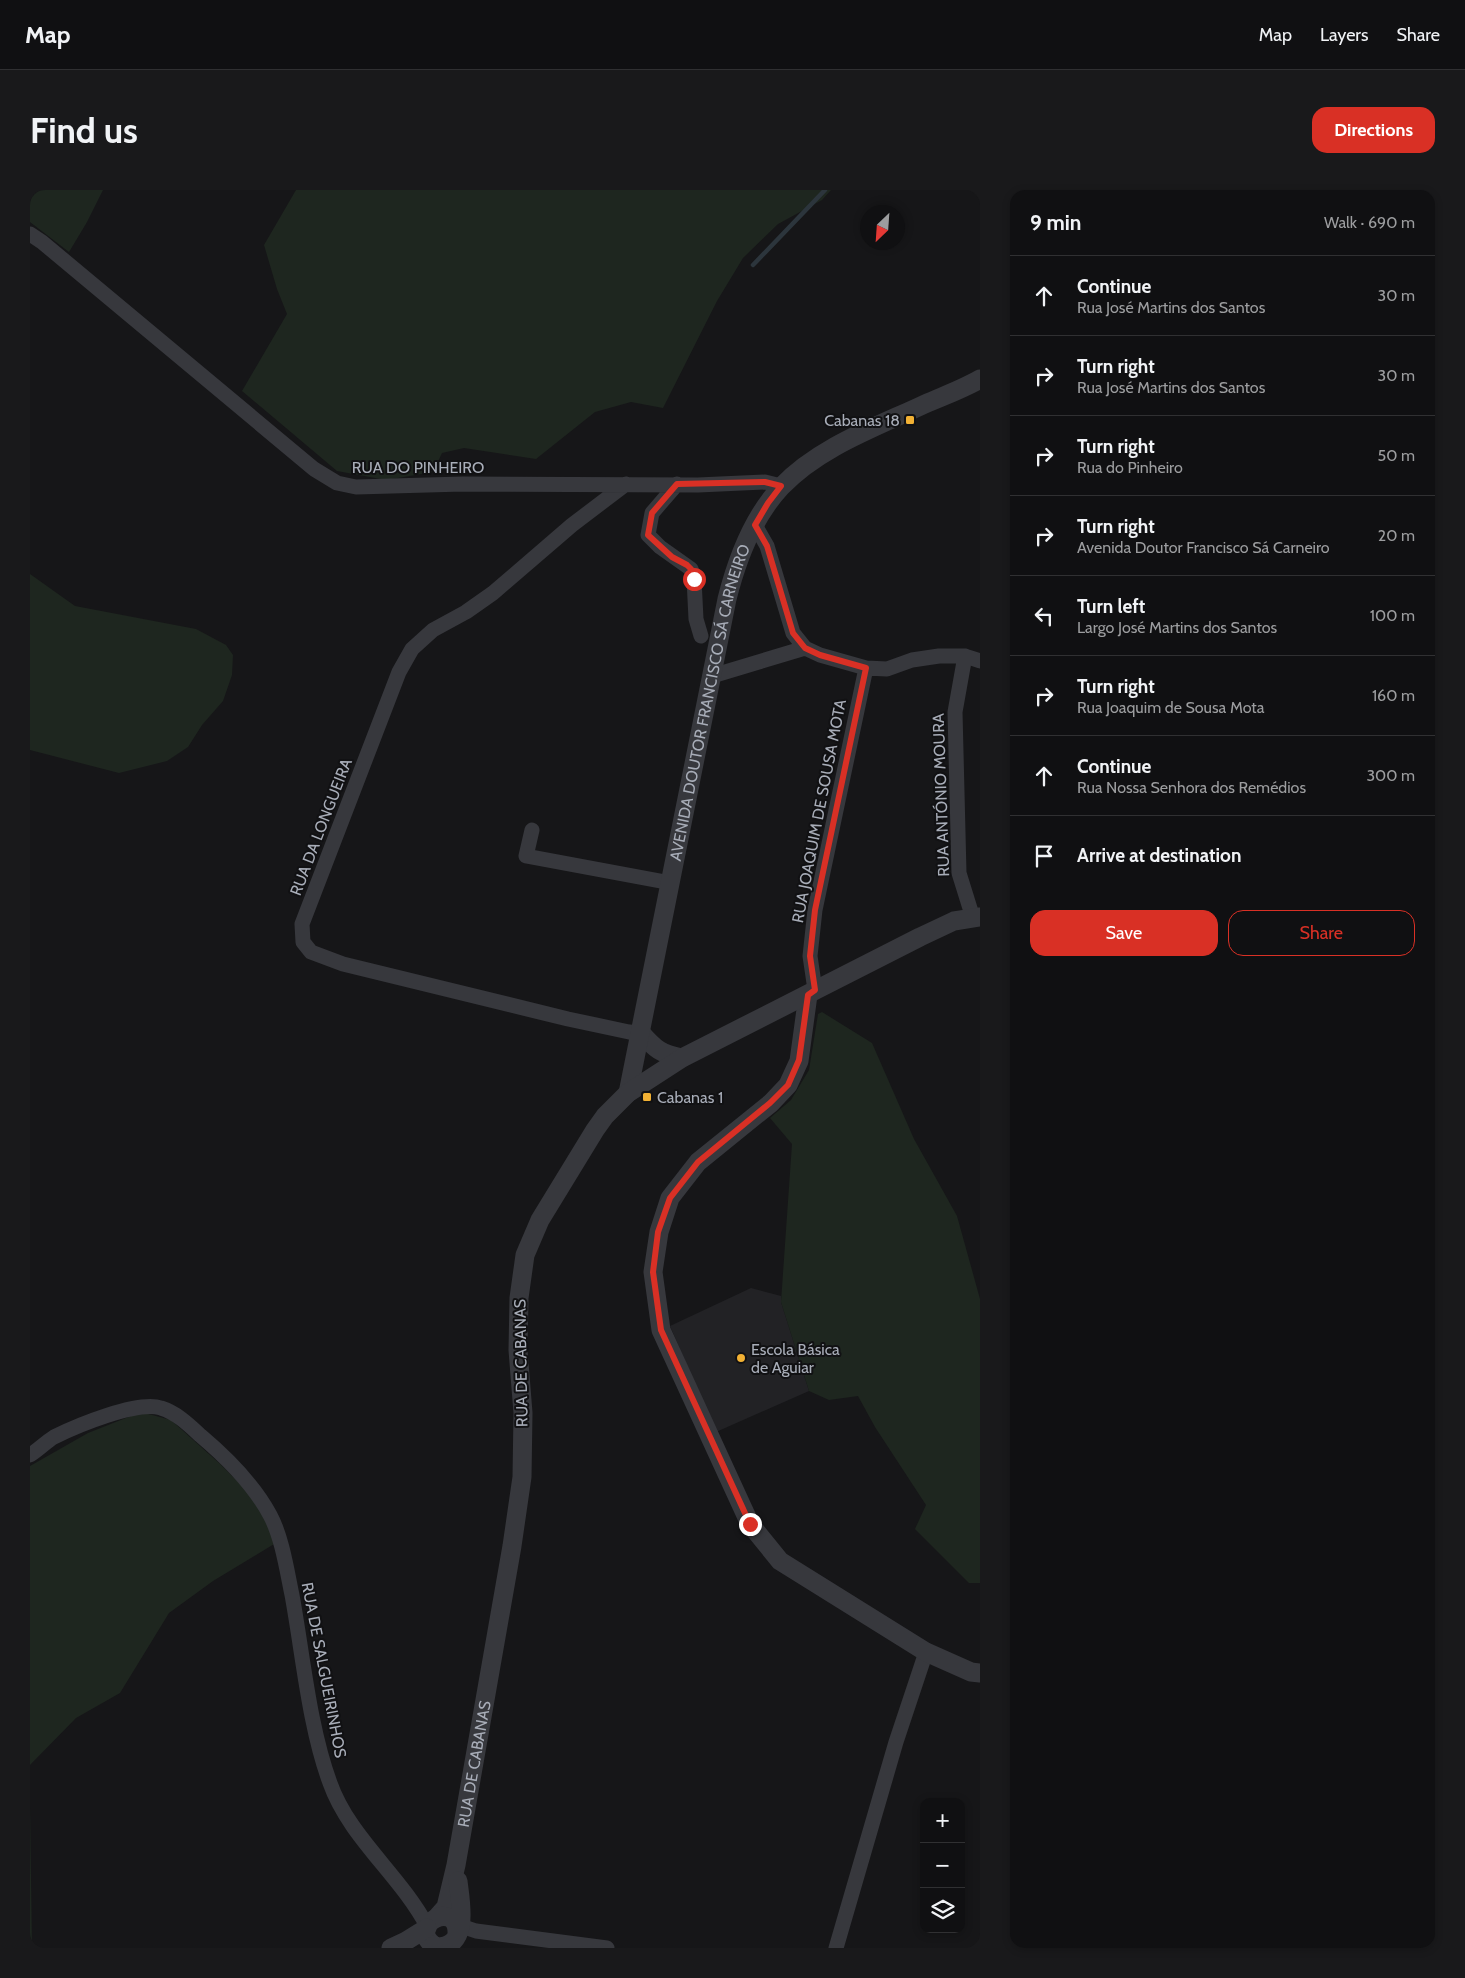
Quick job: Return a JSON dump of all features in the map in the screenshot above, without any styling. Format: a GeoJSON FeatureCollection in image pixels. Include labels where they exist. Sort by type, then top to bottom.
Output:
{"type":"FeatureCollection","features":[{"type":"Feature","properties":{"kind":"street","name":"RUA DO PINHEIRO"},"geometry":{"type":"LineString","coordinates":[[30,234],[314,469],[338,483],[356,487],[463,484],[765,482],[781,486]]}},
{"type":"Feature","properties":{"kind":"street","name":"RUA DO PINHEIRO"},"geometry":{"type":"LineString","coordinates":[[30,240],[48,247]]}},
{"type":"Feature","properties":{"kind":"street","name":"AVENIDA DOUTOR FRANCISCO SÁ CARNEIRO"},"geometry":{"type":"LineString","coordinates":[[628,1093],[642,1033],[732,577],[755,525],[781,486],[821,455],[863,432],[980,379]]}},
{"type":"Feature","properties":{"kind":"street","name":"RUA DA LONGUEIRA"},"geometry":{"type":"LineString","coordinates":[[626,484],[572,525],[493,593],[466,612],[433,630],[412,648],[399,672],[302,924],[304,942],[311,952],[343,964],[568,1019],[628,1032],[642,1033]]}},
{"type":"Feature","properties":{"kind":"street"},"geometry":{"type":"LineString","coordinates":[[677,484],[652,513],[648,535],[660,547],[691,569],[694,579],[696,619],[701,636]]}},
{"type":"Feature","properties":{"kind":"street"},"geometry":{"type":"LineString","coordinates":[[755,525],[767,546],[793,633],[805,648],[820,655],[866,668],[887,669],[912,660],[939,656],[964,656],[980,661]]}},
{"type":"Feature","properties":{"kind":"street"},"geometry":{"type":"LineString","coordinates":[[712,676],[805,648]]}},
{"type":"Feature","properties":{"kind":"street","name":"RUA ANTÓNIO MOURA"},"geometry":{"type":"LineString","coordinates":[[964,656],[955,712],[959,873],[976,917]]}},
{"type":"Feature","properties":{"kind":"street","name":"RUA JOAQUIM DE SOUSA MOTA"},"geometry":{"type":"LineString","coordinates":[[811,993],[810,956],[815,910],[866,668]]}},
{"type":"Feature","properties":{"kind":"street"},"geometry":{"type":"LineString","coordinates":[[532,830],[526,856],[671,883]]}},
{"type":"Feature","properties":{"kind":"street","name":"RUA DE CABANAS"},"geometry":{"type":"LineString","coordinates":[[449,1925],[446,1907],[456,1865],[512,1546],[522,1477],[523,1413],[518,1350],[519,1298],[525,1256],[540,1220],[605,1116],[628,1093],[682,1058],[940,927],[976,917]]}},
{"type":"Feature","properties":{"kind":"street"},"geometry":{"type":"LineString","coordinates":[[811,993],[799,1060],[788,1085],[770,1103],[698,1162],[670,1198],[658,1232],[653,1272],[661,1330],[750,1524],[780,1562],[926,1652],[977,1675]]}},
{"type":"Feature","properties":{"kind":"street"},"geometry":{"type":"LineString","coordinates":[[642,1033],[655,1049],[668,1056],[682,1058]]}},
{"type":"Feature","properties":{"kind":"street","name":"RUA DE SALGUEIRINHOS"},"geometry":{"type":"LineString","coordinates":[[30,1456],[53,1438],[101,1418],[141,1406],[161,1408],[181,1418],[221,1453],[249,1484],[271,1516],[285,1560],[318,1743],[330,1784],[344,1814],[418,1908],[449,1925]]}},
{"type":"Feature","properties":{"kind":"street"},"geometry":{"type":"LineString","coordinates":[[836,1948],[898,1734],[926,1652]]}},
{"type":"Feature","properties":{"kind":"street"},"geometry":{"type":"LineString","coordinates":[[398,1945],[418,1940],[436,1947],[428,1940],[449,1925]]}},
{"type":"Feature","properties":{"kind":"street"},"geometry":{"type":"LineString","coordinates":[[398,1945],[449,1925],[580,1946],[608,1948]]}},
{"type":"Feature","properties":{"kind":"shaded area"},"geometry":{"type":"Polygon","coordinates":[[[30,190],[103,190],[69,252],[30,222],[30,190]]]}},
{"type":"Feature","properties":{"kind":"shaded area"},"geometry":{"type":"Polygon","coordinates":[[[296,190],[831,190],[822,200],[778,224],[743,258],[717,301],[663,408],[631,402],[595,412],[536,459],[464,448],[442,453],[433,472],[386,480],[337,471],[242,391],[287,314],[277,289],[264,245],[296,190]]]}},
{"type":"Feature","properties":{"kind":"shaded area"},"geometry":{"type":"Polygon","coordinates":[[[30,574],[75,606],[196,629],[226,645],[233,655],[232,675],[223,701],[202,725],[188,747],[167,761],[119,773],[30,750],[30,574]]]}},
{"type":"Feature","properties":{"kind":"shaded area"},"geometry":{"type":"Polygon","coordinates":[[[822,1012],[872,1043],[914,1139],[957,1216],[980,1299],[980,1583],[969,1583],[915,1529],[926,1505],[875,1427],[858,1396],[829,1400],[809,1391],[781,1302],[792,1144],[770,1118],[791,1100],[809,1070],[818,1014],[822,1012]]]}},
{"type":"Feature","properties":{"kind":"shaded area","name":"Escola Básica de Aguiar"},"geometry":{"type":"Polygon","coordinates":[[[751,1288],[781,1296],[781,1302],[809,1391],[716,1432],[670,1326],[751,1288]]]}},
{"type":"Feature","properties":{"kind":"shaded area"},"geometry":{"type":"Polygon","coordinates":[[[141,1412],[171,1420],[219,1463],[275,1519],[279,1541],[213,1581],[169,1613],[120,1693],[76,1718],[30,1765],[30,1466],[88,1433],[141,1412]]]}},
{"type":"Feature","properties":{"kind":"shaded area"},"geometry":{"type":"Polygon","coordinates":[[[30,1804],[32,1948],[30,1948],[30,1804]]]}},
{"type":"Feature","properties":{"kind":"waterway"},"geometry":{"type":"LineString","coordinates":[[753,265],[825,190]]}},
{"type":"Feature","properties":{"kind":"place","name":"Cabanas 18"},"geometry":{"type":"Point","coordinates":[910,420]}},
{"type":"Feature","properties":{"kind":"place","name":"Cabanas 1"},"geometry":{"type":"Point","coordinates":[647,1097]}},
{"type":"Feature","properties":{"kind":"place","name":"Escola Básica de Aguiar"},"geometry":{"type":"Point","coordinates":[741,1358]}},
{"type":"Feature","properties":{"kind":"route"},"geometry":{"type":"LineString","coordinates":[[694,579],[691,569],[687,565],[672,557],[648,535],[652,513],[677,484],[765,482],[781,486],[755,525],[767,546],[793,633],[805,648],[820,655],[866,668],[815,910],[810,956],[815,990],[808,995],[799,1060],[788,1085],[770,1103],[698,1162],[670,1198],[658,1232],[653,1272],[661,1330],[750,1524]]}}]}
